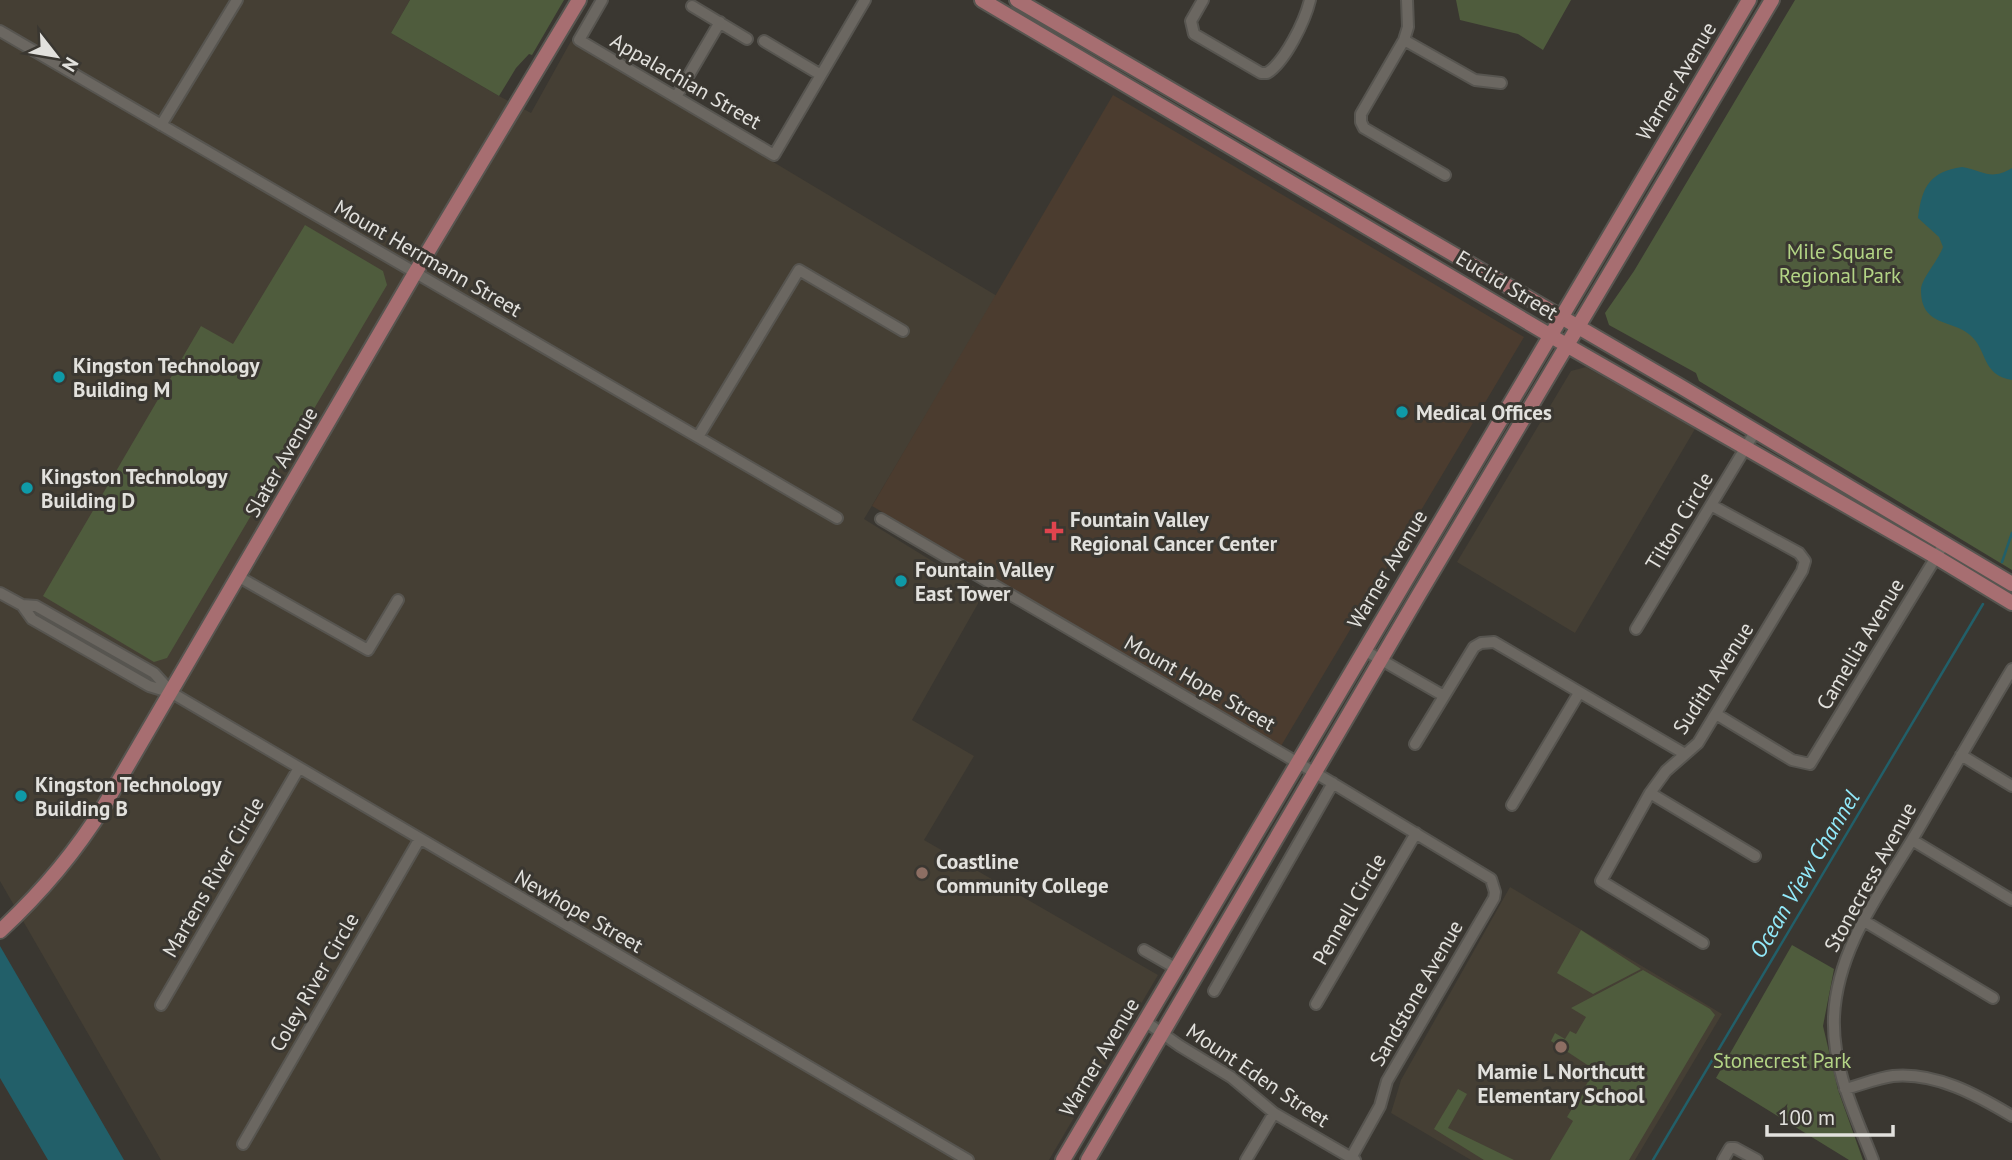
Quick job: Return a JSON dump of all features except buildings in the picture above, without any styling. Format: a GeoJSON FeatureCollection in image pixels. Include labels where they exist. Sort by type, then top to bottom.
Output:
{"type":"FeatureCollection","features":[{"type":"Feature","properties":{"kind":"main road","name":"Slater Avenue"},"geometry":{"type":"LineString","coordinates":[[0,931],[51,881],[86,836],[172,693],[415,273],[579,0]]}},
{"type":"Feature","properties":{"kind":"main road","name":"Euclid Street"},"geometry":{"type":"LineString","coordinates":[[982,0],[1568,346],[2012,603]]}},
{"type":"Feature","properties":{"kind":"main road","name":"Euclid Street"},"geometry":{"type":"LineString","coordinates":[[1017,0],[1678,385],[2012,584]]}},
{"type":"Feature","properties":{"kind":"main road","name":"Warner Avenue"},"geometry":{"type":"LineString","coordinates":[[1063,1160],[1749,0]]}},
{"type":"Feature","properties":{"kind":"main road","name":"Warner Avenue"},"geometry":{"type":"LineString","coordinates":[[1088,1160],[1418,596],[1772,0]]}},
{"type":"Feature","properties":{"kind":"main road"},"geometry":{"type":"LineString","coordinates":[[1418,596],[1419,581],[1432,555],[1433,549],[1428,540]]}},
{"type":"Feature","properties":{"kind":"street"},"geometry":{"type":"LineString","coordinates":[[161,125],[237,0]]}},
{"type":"Feature","properties":{"kind":"street","name":"Appalachian Street"},"geometry":{"type":"LineString","coordinates":[[602,0],[579,40],[774,155],[821,75]]}},
{"type":"Feature","properties":{"kind":"street"},"geometry":{"type":"LineString","coordinates":[[764,41],[821,75],[865,0]]}},
{"type":"Feature","properties":{"kind":"street"},"geometry":{"type":"LineString","coordinates":[[1203,0],[1191,21],[1194,34],[1254,71],[1267,73],[1280,62],[1307,12],[1310,0]]}},
{"type":"Feature","properties":{"kind":"street"},"geometry":{"type":"LineString","coordinates":[[1408,0],[1408,27],[1404,40],[1361,114],[1361,121],[1364,128],[1445,175]]}},
{"type":"Feature","properties":{"kind":"street"},"geometry":{"type":"LineString","coordinates":[[692,6],[747,38]]}},
{"type":"Feature","properties":{"kind":"street"},"geometry":{"type":"LineString","coordinates":[[676,97],[720,22]]}},
{"type":"Feature","properties":{"kind":"street","name":"Mount Herrmann Street"},"geometry":{"type":"LineString","coordinates":[[0,31],[837,519]]}},
{"type":"Feature","properties":{"kind":"street"},"geometry":{"type":"LineString","coordinates":[[1404,40],[1475,80],[1501,83]]}},
{"type":"Feature","properties":{"kind":"street"},"geometry":{"type":"LineString","coordinates":[[698,438],[799,271],[903,331]]}},
{"type":"Feature","properties":{"kind":"street","name":"Tilton Circle"},"geometry":{"type":"LineString","coordinates":[[1636,629],[1755,432]]}},
{"type":"Feature","properties":{"kind":"street","name":"Sudith Avenue"},"geometry":{"type":"LineString","coordinates":[[1703,943],[1601,881],[1650,793],[1666,771],[1698,743],[1802,572],[1805,561],[1799,553],[1711,505]]}},
{"type":"Feature","properties":{"kind":"street","name":"Mount Hope Street"},"geometry":{"type":"LineString","coordinates":[[881,519],[1333,783],[1487,876],[1494,886]]}},
{"type":"Feature","properties":{"kind":"street","name":"Camellia Avenue"},"geometry":{"type":"LineString","coordinates":[[1716,714],[1792,760],[1810,764],[1944,544]]}},
{"type":"Feature","properties":{"kind":"street"},"geometry":{"type":"LineString","coordinates":[[239,577],[368,650],[398,600]]}},
{"type":"Feature","properties":{"kind":"street","name":"Newhope Street"},"geometry":{"type":"LineString","coordinates":[[0,593],[22,605],[32,619],[149,686],[172,693],[968,1160]]}},
{"type":"Feature","properties":{"kind":"street"},"geometry":{"type":"LineString","coordinates":[[1415,744],[1474,647],[1481,643],[1494,642],[1685,754]]}},
{"type":"Feature","properties":{"kind":"street"},"geometry":{"type":"LineString","coordinates":[[1364,650],[1444,696]]}},
{"type":"Feature","properties":{"kind":"street","name":"Stonecress Avenue"},"geometry":{"type":"LineString","coordinates":[[1873,1160],[1845,1089],[1835,1045],[1836,994],[1841,970],[1864,920],[2011,671]]}},
{"type":"Feature","properties":{"kind":"street"},"geometry":{"type":"LineString","coordinates":[[1512,805],[1579,693]]}},
{"type":"Feature","properties":{"kind":"street"},"geometry":{"type":"LineString","coordinates":[[1961,755],[2012,786]]}},
{"type":"Feature","properties":{"kind":"street","name":"Martens River Circle"},"geometry":{"type":"LineString","coordinates":[[161,1005],[299,768]]}},
{"type":"Feature","properties":{"kind":"street"},"geometry":{"type":"LineString","coordinates":[[1213,992],[1333,783]]}},
{"type":"Feature","properties":{"kind":"street"},"geometry":{"type":"LineString","coordinates":[[1650,793],[1755,856]]}},
{"type":"Feature","properties":{"kind":"street","name":"Pennell Circle"},"geometry":{"type":"LineString","coordinates":[[1316,1004],[1416,833]]}},
{"type":"Feature","properties":{"kind":"street","name":"Coley River Circle"},"geometry":{"type":"LineString","coordinates":[[243,1144],[419,840]]}},
{"type":"Feature","properties":{"kind":"street"},"geometry":{"type":"LineString","coordinates":[[1912,840],[2012,900]]}},
{"type":"Feature","properties":{"kind":"street","name":"Sandstone Avenue"},"geometry":{"type":"LineString","coordinates":[[1353,1159],[1380,1106],[1387,1081],[1494,898],[1494,886]]}},
{"type":"Feature","properties":{"kind":"street"},"geometry":{"type":"LineString","coordinates":[[1864,920],[1993,999]]}},
{"type":"Feature","properties":{"kind":"street"},"geometry":{"type":"LineString","coordinates":[[1144,950],[1177,969]]}},
{"type":"Feature","properties":{"kind":"street","name":"Mount Eden Street"},"geometry":{"type":"LineString","coordinates":[[1146,1022],[1231,1077],[1274,1113],[1353,1159]]}},
{"type":"Feature","properties":{"kind":"street"},"geometry":{"type":"LineString","coordinates":[[1845,1089],[1892,1076],[1928,1079],[1954,1086],[2012,1116]]}},
{"type":"Feature","properties":{"kind":"street"},"geometry":{"type":"LineString","coordinates":[[1246,1160],[1274,1113]]}},
{"type":"Feature","properties":{"kind":"street"},"geometry":{"type":"LineString","coordinates":[[1723,1160],[1730,1148],[1735,1147],[1757,1160]]}},
{"type":"Feature","properties":{"kind":"shaded area"},"geometry":{"type":"Polygon","coordinates":[[[0,0],[410,0],[391,33],[531,113],[571,41],[997,296],[864,519],[984,593],[912,720],[974,756],[924,840],[1158,975],[1049,1160],[161,1160],[0,881],[0,0]]]}},
{"type":"Feature","properties":{"kind":"shaded area"},"geometry":{"type":"Polygon","coordinates":[[[1113,95],[1524,337],[1281,746],[872,506],[1113,95]]]}},
{"type":"Feature","properties":{"kind":"shaded area"},"geometry":{"type":"Polygon","coordinates":[[[1586,367],[1695,429],[1575,633],[1457,562],[1571,371],[1586,367]]]}},
{"type":"Feature","properties":{"kind":"shaded area","name":"Mamie L Northcutt Elementary School"},"geometry":{"type":"Polygon","coordinates":[[[1510,887],[1722,1014],[1635,1160],[1471,1160],[1391,1113],[1401,1080],[1510,887]]]}},
{"type":"Feature","properties":{"kind":"green space"},"geometry":{"type":"Polygon","coordinates":[[[410,0],[564,0],[532,55],[529,54],[516,68],[499,96],[391,33],[410,0]]]}},
{"type":"Feature","properties":{"kind":"green space"},"geometry":{"type":"Polygon","coordinates":[[[1456,0],[1571,0],[1543,50],[1518,34],[1460,20],[1456,0]]]}},
{"type":"Feature","properties":{"kind":"green space","name":"Mile Square Regional Park"},"geometry":{"type":"Polygon","coordinates":[[[1795,0],[2012,0],[2012,570],[1699,381],[1696,373],[1609,325],[1605,313],[1634,271],[1795,0]]]}},
{"type":"Feature","properties":{"kind":"green space"},"geometry":{"type":"Polygon","coordinates":[[[305,225],[383,271],[387,285],[167,658],[154,662],[43,596],[201,326],[233,344],[305,225]]]}},
{"type":"Feature","properties":{"kind":"green space"},"geometry":{"type":"Polygon","coordinates":[[[1581,930],[1641,969],[1593,994],[1557,973],[1581,930]]]}},
{"type":"Feature","properties":{"kind":"green space","name":"Stonecrest Park"},"geometry":{"type":"Polygon","coordinates":[[[1792,945],[1834,969],[1823,1026],[1838,1090],[1863,1160],[1849,1160],[1716,1078],[1792,945]]]}},
{"type":"Feature","properties":{"kind":"green space"},"geometry":{"type":"Polygon","coordinates":[[[1643,970],[1710,1009],[1715,1015],[1629,1160],[1550,1160],[1573,1121],[1567,1117],[1595,1070],[1551,1041],[1555,1033],[1565,1039],[1570,1031],[1576,1034],[1586,1017],[1571,1008],[1643,970]]]}},
{"type":"Feature","properties":{"kind":"green space"},"geometry":{"type":"Polygon","coordinates":[[[1458,1089],[1467,1094],[1448,1128],[1514,1160],[1484,1160],[1434,1129],[1458,1089]]]}},
{"type":"Feature","properties":{"kind":"water"},"geometry":{"type":"Polygon","coordinates":[[[1962,167],[1987,174],[1998,174],[2012,168],[2012,380],[2002,377],[1990,368],[1970,335],[1932,316],[1922,302],[1922,286],[1943,247],[1939,237],[1918,218],[1922,197],[1935,177],[1962,167]]]}},
{"type":"Feature","properties":{"kind":"water"},"geometry":{"type":"Polygon","coordinates":[[[0,946],[124,1160],[48,1160],[0,1078],[0,946]]]}},
{"type":"Feature","properties":{"kind":"waterway","name":"Ocean View Channel"},"geometry":{"type":"LineString","coordinates":[[2002,562],[2012,533]]}},
{"type":"Feature","properties":{"kind":"waterway","name":"Ocean View Channel"},"geometry":{"type":"LineString","coordinates":[[1653,1160],[1983,604]]}},
{"type":"Feature","properties":{"kind":"place","name":"Kingston Technology Building M"},"geometry":{"type":"Point","coordinates":[59,377]}},
{"type":"Feature","properties":{"kind":"place","name":"Medical Offices"},"geometry":{"type":"Point","coordinates":[1402,412]}},
{"type":"Feature","properties":{"kind":"place","name":"Kingston Technology Building D"},"geometry":{"type":"Point","coordinates":[27,488]}},
{"type":"Feature","properties":{"kind":"place","name":"Fountain Valley Regional Cancer Center"},"geometry":{"type":"Point","coordinates":[1054,531]}},
{"type":"Feature","properties":{"kind":"place","name":"Fountain Valley East Tower"},"geometry":{"type":"Point","coordinates":[901,581]}},
{"type":"Feature","properties":{"kind":"place","name":"Kingston Technology Building B"},"geometry":{"type":"Point","coordinates":[21,796]}},
{"type":"Feature","properties":{"kind":"place","name":"Coastline Community College"},"geometry":{"type":"Point","coordinates":[922,873]}},
{"type":"Feature","properties":{"kind":"place","name":"Mamie L Northcutt Elementary School"},"geometry":{"type":"Point","coordinates":[1561,1047]}}]}
